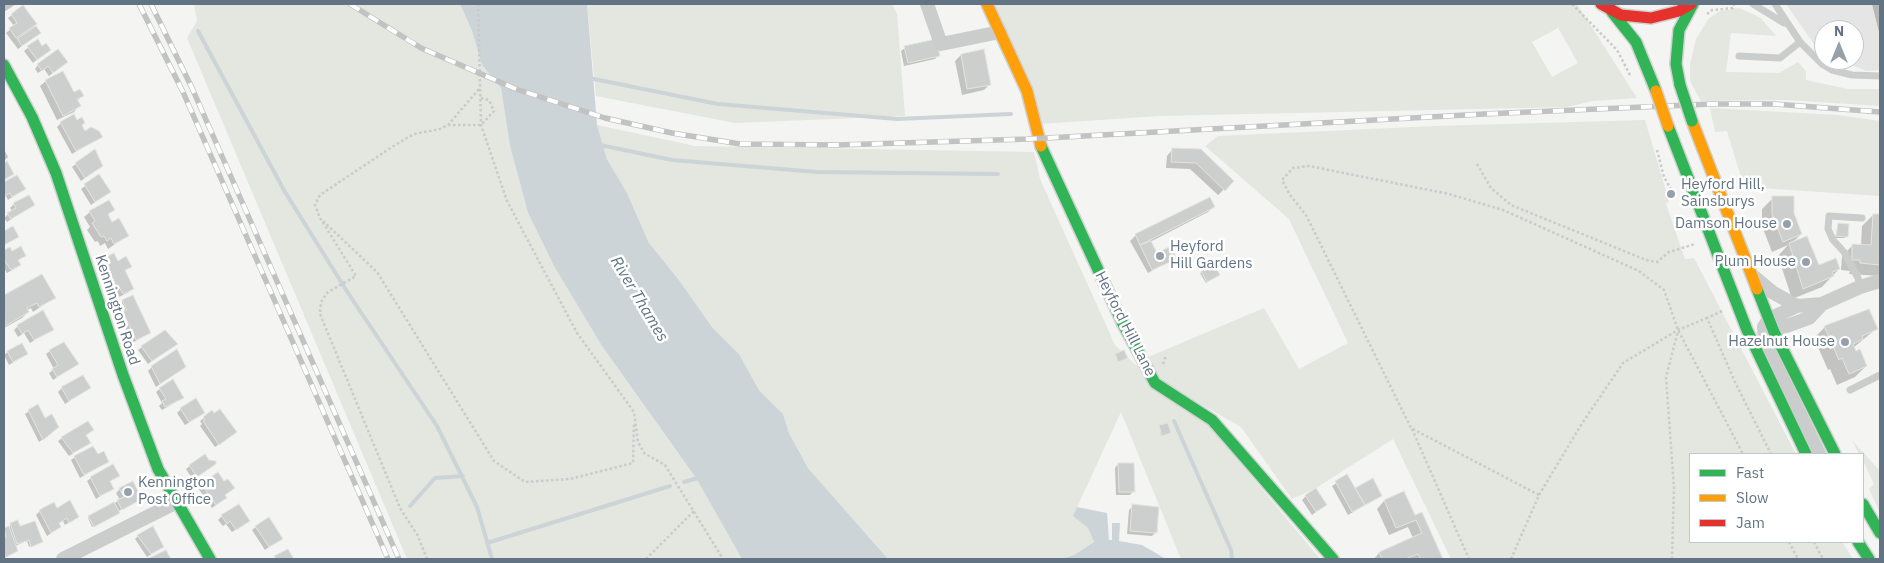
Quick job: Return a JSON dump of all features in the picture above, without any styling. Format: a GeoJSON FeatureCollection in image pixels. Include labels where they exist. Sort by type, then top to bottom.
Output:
{"type":"FeatureCollection","features":[{"type":"Feature","properties":{"kind":"main road","name":"Heyford Hill Lane"},"geometry":{"type":"LineString","coordinates":[[988,4],[1027,92],[1041,148],[1123,324],[1154,383],[1212,420],[1333,559]]}},
{"type":"Feature","properties":{"kind":"main road"},"geometry":{"type":"LineString","coordinates":[[1602,4],[1612,12],[1636,42],[1712,244],[1747,330],[1806,453]]}},
{"type":"Feature","properties":{"kind":"main road"},"geometry":{"type":"LineString","coordinates":[[1612,12],[1634,18],[1651,18],[1679,11],[1692,4]]}},
{"type":"Feature","properties":{"kind":"main road"},"geometry":{"type":"LineString","coordinates":[[1692,4],[1679,30],[1676,64],[1680,85],[1692,121],[1769,319]]}},
{"type":"Feature","properties":{"kind":"main road","name":"Kennington Road"},"geometry":{"type":"LineString","coordinates":[[4,65],[32,117],[56,173],[123,376],[158,470],[210,559]]}},
{"type":"Feature","properties":{"kind":"main road"},"geometry":{"type":"LineString","coordinates":[[1768,333],[1835,453]]}},
{"type":"Feature","properties":{"kind":"main road"},"geometry":{"type":"LineString","coordinates":[[1864,506],[1880,533]]}},
{"type":"Feature","properties":{"kind":"main road"},"geometry":{"type":"LineString","coordinates":[[1859,543],[1869,559]]}},
{"type":"Feature","properties":{"kind":"street"},"geometry":{"type":"LineString","coordinates":[[927,4],[941,44],[1000,32]]}},
{"type":"Feature","properties":{"kind":"street"},"geometry":{"type":"LineString","coordinates":[[1751,274],[1772,292],[1797,306]]}},
{"type":"Feature","properties":{"kind":"street"},"geometry":{"type":"LineString","coordinates":[[1819,453],[1764,327],[1769,319],[1797,306],[1822,304],[1860,287],[1880,281]]}},
{"type":"Feature","properties":{"kind":"street"},"geometry":{"type":"LineString","coordinates":[[1747,330],[1768,333],[1809,318],[1822,304]]}},
{"type":"Feature","properties":{"kind":"street"},"geometry":{"type":"LineString","coordinates":[[63,559],[176,503]]}},
{"type":"Feature","properties":{"kind":"lane"},"geometry":{"type":"LineString","coordinates":[[1753,4],[1787,25]]}},
{"type":"Feature","properties":{"kind":"lane"},"geometry":{"type":"LineString","coordinates":[[1775,4],[1787,25],[1800,42],[1822,64],[1832,70],[1852,75],[1880,76]]}},
{"type":"Feature","properties":{"kind":"lane"},"geometry":{"type":"LineString","coordinates":[[1739,56],[1780,58],[1800,42]]}},
{"type":"Feature","properties":{"kind":"lane"},"geometry":{"type":"LineString","coordinates":[[1860,287],[1858,278],[1844,252],[1833,240],[1828,230],[1829,216],[1862,218]]}},
{"type":"Feature","properties":{"kind":"lane"},"geometry":{"type":"LineString","coordinates":[[1850,390],[1880,375]]}},
{"type":"Feature","properties":{"kind":"path"},"geometry":{"type":"LineString","coordinates":[[478,4],[480,125],[507,201],[535,257],[578,334],[634,412],[638,442],[644,453],[665,464],[723,559]]}},
{"type":"Feature","properties":{"kind":"path"},"geometry":{"type":"LineString","coordinates":[[1572,4],[1617,50],[1632,80]]}},
{"type":"Feature","properties":{"kind":"path"},"geometry":{"type":"LineString","coordinates":[[1702,18],[1712,10],[1733,8],[1734,4]]}},
{"type":"Feature","properties":{"kind":"path"},"geometry":{"type":"LineString","coordinates":[[427,559],[418,536],[400,508],[320,314],[321,302],[328,292],[357,275],[320,218],[315,205],[320,195],[394,145],[414,134],[440,129],[448,125],[479,89]]}},
{"type":"Feature","properties":{"kind":"path"},"geometry":{"type":"LineString","coordinates":[[448,125],[480,125],[494,111],[489,100],[480,98]]}},
{"type":"Feature","properties":{"kind":"path"},"geometry":{"type":"LineString","coordinates":[[1656,143],[1664,177],[1669,184]]}},
{"type":"Feature","properties":{"kind":"path"},"geometry":{"type":"LineString","coordinates":[[1477,164],[1491,188],[1511,205],[1646,260],[1657,262],[1669,252],[1696,244]]}},
{"type":"Feature","properties":{"kind":"path"},"geometry":{"type":"LineString","coordinates":[[1469,559],[1411,428],[1306,215],[1290,195],[1282,180],[1293,168],[1309,166],[1384,180],[1449,194],[1503,210],[1639,271],[1664,290],[1678,330],[1742,453]]}},
{"type":"Feature","properties":{"kind":"path"},"geometry":{"type":"LineString","coordinates":[[320,218],[376,272],[494,461],[526,482],[570,479],[634,463],[634,412]]}},
{"type":"Feature","properties":{"kind":"path"},"geometry":{"type":"LineString","coordinates":[[1511,559],[1539,495],[1581,425],[1623,363],[1678,330],[1723,311]]}},
{"type":"Feature","properties":{"kind":"path"},"geometry":{"type":"LineString","coordinates":[[1707,318],[1770,453]]}},
{"type":"Feature","properties":{"kind":"path"},"geometry":{"type":"LineString","coordinates":[[1672,559],[1674,488],[1666,377],[1678,330]]}},
{"type":"Feature","properties":{"kind":"path"},"geometry":{"type":"LineString","coordinates":[[1411,428],[1539,495]]}},
{"type":"Feature","properties":{"kind":"path"},"geometry":{"type":"LineString","coordinates":[[646,559],[694,511]]}},
{"type":"Feature","properties":{"kind":"path"},"geometry":{"type":"LineString","coordinates":[[1790,543],[1798,559]]}},
{"type":"Feature","properties":{"kind":"path"},"geometry":{"type":"LineString","coordinates":[[1815,543],[1823,559]]}},
{"type":"Feature","properties":{"kind":"shaded area"},"geometry":{"type":"Polygon","coordinates":[[[194,4],[460,4],[472,31],[482,65],[501,87],[510,146],[528,213],[554,266],[602,346],[696,478],[742,559],[407,559],[187,38],[197,21],[194,4]]]}},
{"type":"Feature","properties":{"kind":"shaded area"},"geometry":{"type":"Polygon","coordinates":[[[587,4],[892,4],[897,14],[905,116],[735,123],[596,96],[587,4]]]}},
{"type":"Feature","properties":{"kind":"shaded area"},"geometry":{"type":"Polygon","coordinates":[[[990,4],[1577,4],[1637,98],[1592,101],[1567,107],[1158,116],[1040,124],[990,4]],[[1558,28],[1532,42],[1552,77],[1578,63],[1558,28]]]}},
{"type":"Feature","properties":{"kind":"shaded area"},"geometry":{"type":"Polygon","coordinates":[[[1786,4],[1880,4],[1880,70],[1864,70],[1864,20],[1814,20],[1814,44],[1786,4]]]}},
{"type":"Feature","properties":{"kind":"shaded area"},"geometry":{"type":"Polygon","coordinates":[[[1739,8],[1761,18],[1776,36],[1731,33],[1726,72],[1779,73],[1798,62],[1806,71],[1806,80],[1848,89],[1880,89],[1880,106],[1787,100],[1701,101],[1690,81],[1690,64],[1696,39],[1709,18],[1720,11],[1739,8]]]}},
{"type":"Feature","properties":{"kind":"shaded area"},"geometry":{"type":"Polygon","coordinates":[[[1710,108],[1838,115],[1880,121],[1880,196],[1744,187],[1727,131],[1715,132],[1710,108]]]}},
{"type":"Feature","properties":{"kind":"shaded area"},"geometry":{"type":"Polygon","coordinates":[[[1645,120],[1669,201],[1666,204],[1685,259],[1694,258],[1795,453],[1689,453],[1689,543],[1843,543],[1853,559],[1451,559],[1393,439],[1316,488],[1292,499],[1241,427],[1160,381],[1146,358],[1264,308],[1299,369],[1348,343],[1289,219],[1205,146],[1218,136],[1435,126],[1645,120]]]}},
{"type":"Feature","properties":{"kind":"shaded area"},"geometry":{"type":"Polygon","coordinates":[[[597,125],[695,146],[1034,152],[1040,179],[1115,345],[1179,407],[1208,424],[1320,559],[1181,559],[1121,412],[1073,516],[1088,528],[1094,542],[1074,555],[1061,559],[888,559],[808,468],[789,433],[783,414],[759,390],[739,354],[712,327],[679,280],[649,243],[627,193],[607,159],[597,125]]]}},
{"type":"Feature","properties":{"kind":"shaded area"},"geometry":{"type":"Polygon","coordinates":[[[1852,440],[1864,453],[1858,453],[1852,440]]]}},
{"type":"Feature","properties":{"kind":"shaded area"},"geometry":{"type":"Polygon","coordinates":[[[1864,453],[1880,471],[1880,513],[1869,489],[1874,484],[1864,463],[1864,453]]]}},
{"type":"Feature","properties":{"kind":"water","name":"River Thames"},"geometry":{"type":"Polygon","coordinates":[[[460,4],[587,4],[597,125],[607,159],[627,193],[649,243],[679,280],[712,327],[739,354],[759,390],[783,414],[789,433],[808,468],[888,559],[742,559],[696,478],[602,346],[554,266],[528,213],[510,146],[501,88],[482,65],[472,31],[460,4]]]}},
{"type":"Feature","properties":{"kind":"water"},"geometry":{"type":"Polygon","coordinates":[[[1077,507],[1107,513],[1109,540],[1112,540],[1112,523],[1120,523],[1119,541],[1142,545],[1166,559],[1061,559],[1074,555],[1094,542],[1088,528],[1073,516],[1077,507]]]}},
{"type":"Feature","properties":{"kind":"building"},"geometry":{"type":"Polygon","coordinates":[[[23,5],[37,24],[16,38],[9,28],[17,23],[11,14],[23,5]]]}},
{"type":"Feature","properties":{"kind":"building"},"geometry":{"type":"Polygon","coordinates":[[[36,26],[41,33],[22,46],[17,39],[36,26]]]}},
{"type":"Feature","properties":{"kind":"building"},"geometry":{"type":"Polygon","coordinates":[[[38,39],[42,46],[46,43],[51,50],[37,60],[27,46],[38,39]]]}},
{"type":"Feature","properties":{"kind":"building"},"geometry":{"type":"Polygon","coordinates":[[[936,39],[940,56],[908,63],[904,46],[936,39]]]}},
{"type":"Feature","properties":{"kind":"building"},"geometry":{"type":"Polygon","coordinates":[[[58,49],[68,62],[53,73],[48,66],[42,71],[37,64],[58,49]]]}},
{"type":"Feature","properties":{"kind":"building"},"geometry":{"type":"Polygon","coordinates":[[[984,49],[991,85],[967,89],[961,54],[984,49]]]}},
{"type":"Feature","properties":{"kind":"building"},"geometry":{"type":"Polygon","coordinates":[[[63,71],[74,92],[80,89],[84,96],[77,99],[81,106],[63,116],[45,80],[63,71]]]}},
{"type":"Feature","properties":{"kind":"building"},"geometry":{"type":"Polygon","coordinates":[[[74,114],[77,120],[82,117],[85,123],[82,125],[85,131],[91,127],[99,131],[103,137],[76,151],[60,122],[74,114]]]}},
{"type":"Feature","properties":{"kind":"building"},"geometry":{"type":"Polygon","coordinates":[[[1172,148],[1201,149],[1234,181],[1225,191],[1196,163],[1171,162],[1172,148]]]}},
{"type":"Feature","properties":{"kind":"building"},"geometry":{"type":"Polygon","coordinates":[[[95,149],[103,166],[85,178],[75,163],[95,149]]]}},
{"type":"Feature","properties":{"kind":"building"},"geometry":{"type":"Polygon","coordinates":[[[7,161],[14,174],[4,180],[4,163],[7,161]]]}},
{"type":"Feature","properties":{"kind":"building"},"geometry":{"type":"Polygon","coordinates":[[[99,174],[111,192],[95,202],[84,184],[99,174]]]}},
{"type":"Feature","properties":{"kind":"building"},"geometry":{"type":"Polygon","coordinates":[[[17,175],[26,189],[12,197],[10,193],[4,196],[4,182],[17,175]]]}},
{"type":"Feature","properties":{"kind":"building"},"geometry":{"type":"Polygon","coordinates":[[[29,195],[35,205],[11,219],[7,213],[16,208],[13,203],[29,195]]]}},
{"type":"Feature","properties":{"kind":"building","name":"Damson House"},"geometry":{"type":"Polygon","coordinates":[[[1772,196],[1794,196],[1794,213],[1802,234],[1783,242],[1772,214],[1772,196]]]}},
{"type":"Feature","properties":{"kind":"building"},"geometry":{"type":"Polygon","coordinates":[[[1210,197],[1215,207],[1140,245],[1135,234],[1210,197]]]}},
{"type":"Feature","properties":{"kind":"building"},"geometry":{"type":"Polygon","coordinates":[[[109,200],[115,210],[108,214],[112,222],[119,218],[129,236],[114,244],[111,238],[107,241],[104,236],[101,237],[92,223],[95,221],[89,211],[109,200]]]}},
{"type":"Feature","properties":{"kind":"building"},"geometry":{"type":"Polygon","coordinates":[[[1873,214],[1880,214],[1880,265],[1860,263],[1860,260],[1852,260],[1852,244],[1871,245],[1873,214]]]}},
{"type":"Feature","properties":{"kind":"building"},"geometry":{"type":"Polygon","coordinates":[[[1838,223],[1849,224],[1848,237],[1836,236],[1838,223]]]}},
{"type":"Feature","properties":{"kind":"building"},"geometry":{"type":"Polygon","coordinates":[[[13,226],[19,237],[4,245],[4,231],[13,226]]]}},
{"type":"Feature","properties":{"kind":"building","name":"Plum House"},"geometry":{"type":"Polygon","coordinates":[[[1807,236],[1819,265],[1836,258],[1840,269],[1832,272],[1834,276],[1803,289],[1789,243],[1807,236]]]}},
{"type":"Feature","properties":{"kind":"building","name":"Heyford Hill Gardens"},"geometry":{"type":"Polygon","coordinates":[[[1151,241],[1157,253],[1171,246],[1177,259],[1152,270],[1140,245],[1151,241]]]}},
{"type":"Feature","properties":{"kind":"building"},"geometry":{"type":"Polygon","coordinates":[[[21,246],[26,256],[18,260],[21,265],[11,270],[4,260],[4,250],[10,247],[12,251],[21,246]]]}},
{"type":"Feature","properties":{"kind":"building"},"geometry":{"type":"Polygon","coordinates":[[[114,253],[118,261],[126,256],[132,267],[125,270],[134,289],[123,294],[118,285],[116,286],[104,258],[114,253]]]}},
{"type":"Feature","properties":{"kind":"building"},"geometry":{"type":"Polygon","coordinates":[[[1214,264],[1220,275],[1207,282],[1201,271],[1214,264]]]}},
{"type":"Feature","properties":{"kind":"building"},"geometry":{"type":"Polygon","coordinates":[[[42,274],[56,298],[39,307],[37,303],[27,308],[29,312],[5,326],[4,295],[42,274]]]}},
{"type":"Feature","properties":{"kind":"building"},"geometry":{"type":"Polygon","coordinates":[[[133,295],[151,333],[136,340],[123,312],[127,310],[122,300],[133,295]]]}},
{"type":"Feature","properties":{"kind":"building","name":"Hazelnut House"},"geometry":{"type":"Polygon","coordinates":[[[1869,309],[1878,329],[1862,336],[1863,339],[1853,344],[1856,351],[1860,349],[1867,366],[1849,374],[1842,358],[1839,360],[1824,326],[1869,309]]]}},
{"type":"Feature","properties":{"kind":"building"},"geometry":{"type":"Polygon","coordinates":[[[43,310],[54,330],[34,340],[28,330],[22,334],[17,325],[43,310]]]}},
{"type":"Feature","properties":{"kind":"building"},"geometry":{"type":"Polygon","coordinates":[[[165,330],[178,344],[152,361],[141,346],[165,330]]]}},
{"type":"Feature","properties":{"kind":"building"},"geometry":{"type":"Polygon","coordinates":[[[64,342],[79,364],[57,377],[52,369],[58,365],[49,350],[64,342]]]}},
{"type":"Feature","properties":{"kind":"building"},"geometry":{"type":"Polygon","coordinates":[[[22,343],[28,354],[13,362],[7,351],[22,343]]]}},
{"type":"Feature","properties":{"kind":"building"},"geometry":{"type":"Polygon","coordinates":[[[177,349],[186,367],[160,384],[151,366],[177,349]]]}},
{"type":"Feature","properties":{"kind":"building"},"geometry":{"type":"Polygon","coordinates":[[[1124,350],[1128,358],[1118,362],[1115,354],[1124,350]]]}},
{"type":"Feature","properties":{"kind":"building"},"geometry":{"type":"Polygon","coordinates":[[[83,375],[91,388],[69,401],[61,387],[83,375]]]}},
{"type":"Feature","properties":{"kind":"building"},"geometry":{"type":"Polygon","coordinates":[[[173,379],[184,398],[165,407],[162,401],[166,399],[159,388],[173,379]]]}},
{"type":"Feature","properties":{"kind":"building"},"geometry":{"type":"Polygon","coordinates":[[[196,398],[205,413],[189,422],[180,408],[196,398]]]}},
{"type":"Feature","properties":{"kind":"building"},"geometry":{"type":"Polygon","coordinates":[[[38,404],[45,418],[52,414],[59,427],[43,440],[28,410],[38,404]]]}},
{"type":"Feature","properties":{"kind":"building"},"geometry":{"type":"Polygon","coordinates":[[[220,409],[237,432],[219,445],[203,421],[205,420],[203,417],[212,410],[214,413],[220,409]]]}},
{"type":"Feature","properties":{"kind":"building"},"geometry":{"type":"Polygon","coordinates":[[[88,421],[94,430],[86,435],[91,443],[73,453],[61,437],[88,421]]]}},
{"type":"Feature","properties":{"kind":"building"},"geometry":{"type":"Polygon","coordinates":[[[1168,423],[1171,433],[1162,436],[1159,425],[1168,423]]]}},
{"type":"Feature","properties":{"kind":"building"},"geometry":{"type":"Polygon","coordinates":[[[93,446],[98,454],[104,451],[109,462],[84,475],[74,456],[93,446]]]}},
{"type":"Feature","properties":{"kind":"building"},"geometry":{"type":"Polygon","coordinates":[[[205,454],[209,460],[216,461],[216,464],[197,477],[189,465],[205,454]]]}},
{"type":"Feature","properties":{"kind":"building"},"geometry":{"type":"Polygon","coordinates":[[[1118,463],[1134,463],[1135,492],[1119,492],[1118,463]]]}},
{"type":"Feature","properties":{"kind":"building"},"geometry":{"type":"Polygon","coordinates":[[[113,464],[120,476],[110,481],[114,489],[100,496],[90,477],[113,464]]]}},
{"type":"Feature","properties":{"kind":"building"},"geometry":{"type":"Polygon","coordinates":[[[218,472],[224,481],[228,479],[235,488],[225,495],[227,498],[216,505],[201,484],[218,472]]]}},
{"type":"Feature","properties":{"kind":"building"},"geometry":{"type":"Polygon","coordinates":[[[1347,474],[1365,505],[1352,512],[1335,481],[1347,474]]]}},
{"type":"Feature","properties":{"kind":"building"},"geometry":{"type":"Polygon","coordinates":[[[1373,478],[1382,496],[1365,505],[1355,488],[1373,478]]]}},
{"type":"Feature","properties":{"kind":"building"},"geometry":{"type":"Polygon","coordinates":[[[133,481],[142,499],[122,510],[117,500],[124,497],[119,488],[133,481]]]}},
{"type":"Feature","properties":{"kind":"building"},"geometry":{"type":"Polygon","coordinates":[[[1316,488],[1327,505],[1316,512],[1305,495],[1316,488]]]}},
{"type":"Feature","properties":{"kind":"building"},"geometry":{"type":"Polygon","coordinates":[[[1404,491],[1415,515],[1422,512],[1443,559],[1421,559],[1418,554],[1405,559],[1382,559],[1379,552],[1422,533],[1416,520],[1396,528],[1384,500],[1404,491]]]}},
{"type":"Feature","properties":{"kind":"building"},"geometry":{"type":"Polygon","coordinates":[[[70,500],[79,517],[69,523],[67,518],[59,523],[61,527],[51,533],[39,510],[54,502],[57,508],[70,500]]]}},
{"type":"Feature","properties":{"kind":"building"},"geometry":{"type":"Polygon","coordinates":[[[114,502],[120,513],[94,527],[88,516],[114,502]]]}},
{"type":"Feature","properties":{"kind":"building"},"geometry":{"type":"Polygon","coordinates":[[[239,504],[250,521],[236,530],[230,521],[227,524],[221,515],[239,504]]]}},
{"type":"Feature","properties":{"kind":"building"},"geometry":{"type":"Polygon","coordinates":[[[1132,504],[1159,507],[1157,533],[1130,531],[1132,504]]]}},
{"type":"Feature","properties":{"kind":"building"},"geometry":{"type":"Polygon","coordinates":[[[269,517],[283,539],[269,547],[255,526],[269,517]]]}},
{"type":"Feature","properties":{"kind":"building"},"geometry":{"type":"Polygon","coordinates":[[[18,520],[20,526],[35,521],[43,542],[31,547],[29,540],[17,544],[10,523],[18,520]]]}},
{"type":"Feature","properties":{"kind":"building"},"geometry":{"type":"Polygon","coordinates":[[[9,526],[18,551],[4,558],[4,538],[6,537],[4,528],[9,526]]]}},
{"type":"Feature","properties":{"kind":"building"},"geometry":{"type":"Polygon","coordinates":[[[153,526],[164,547],[151,554],[137,535],[153,526]]]}},
{"type":"Feature","properties":{"kind":"building"},"geometry":{"type":"Polygon","coordinates":[[[288,549],[294,559],[276,559],[274,556],[288,549]]]}},
{"type":"Feature","properties":{"kind":"building"},"geometry":{"type":"Polygon","coordinates":[[[166,550],[171,559],[147,559],[166,550]]]}},
{"type":"Feature","properties":{"kind":"waterway"},"geometry":{"type":"LineString","coordinates":[[198,31],[285,192],[348,293],[437,426],[477,507],[492,559]]}},
{"type":"Feature","properties":{"kind":"waterway"},"geometry":{"type":"LineString","coordinates":[[589,78],[718,104],[897,119],[1011,114]]}},
{"type":"Feature","properties":{"kind":"waterway"},"geometry":{"type":"LineString","coordinates":[[600,145],[672,160],[817,172],[998,174]]}},
{"type":"Feature","properties":{"kind":"waterway"},"geometry":{"type":"LineString","coordinates":[[1174,421],[1231,550],[1232,559]]}},
{"type":"Feature","properties":{"kind":"waterway"},"geometry":{"type":"LineString","coordinates":[[410,506],[435,478],[463,476]]}},
{"type":"Feature","properties":{"kind":"waterway"},"geometry":{"type":"LineString","coordinates":[[684,482],[698,478]]}},
{"type":"Feature","properties":{"kind":"waterway"},"geometry":{"type":"LineString","coordinates":[[487,543],[670,486]]}},
{"type":"Feature","properties":{"kind":"railway"},"geometry":{"type":"LineString","coordinates":[[139,4],[183,92],[388,559]]}},
{"type":"Feature","properties":{"kind":"railway"},"geometry":{"type":"LineString","coordinates":[[151,4],[192,88],[399,559]]}},
{"type":"Feature","properties":{"kind":"railway"},"geometry":{"type":"LineString","coordinates":[[350,4],[421,48],[516,89],[605,118],[672,133],[740,144],[837,145],[1029,139],[1484,114],[1711,104],[1774,104],[1880,112]]}},
{"type":"Feature","properties":{"kind":"traffic: fast"},"geometry":{"type":"LineString","coordinates":[[1680,85],[1676,64],[1679,30],[1693,4]]}},
{"type":"Feature","properties":{"kind":"traffic: fast"},"geometry":{"type":"LineString","coordinates":[[1612,12],[1636,42],[1656,91]]}},
{"type":"Feature","properties":{"kind":"traffic: fast"},"geometry":{"type":"LineString","coordinates":[[4,65],[32,117],[56,173],[123,375],[158,469],[210,559]]}},
{"type":"Feature","properties":{"kind":"traffic: fast"},"geometry":{"type":"LineString","coordinates":[[1680,85],[1692,121]]}},
{"type":"Feature","properties":{"kind":"traffic: fast"},"geometry":{"type":"LineString","coordinates":[[1668,126],[1747,330],[1806,453]]}},
{"type":"Feature","properties":{"kind":"traffic: fast"},"geometry":{"type":"LineString","coordinates":[[1041,146],[1123,324],[1155,383],[1212,420],[1333,559]]}},
{"type":"Feature","properties":{"kind":"traffic: fast"},"geometry":{"type":"LineString","coordinates":[[1757,289],[1774,332],[1834,453]]}},
{"type":"Feature","properties":{"kind":"traffic: fast"},"geometry":{"type":"LineString","coordinates":[[1864,506],[1880,533]]}},
{"type":"Feature","properties":{"kind":"traffic: fast"},"geometry":{"type":"LineString","coordinates":[[1859,543],[1869,559]]}},
{"type":"Feature","properties":{"kind":"traffic: slow"},"geometry":{"type":"LineString","coordinates":[[987,4],[1027,91],[1041,146]]}},
{"type":"Feature","properties":{"kind":"traffic: slow"},"geometry":{"type":"LineString","coordinates":[[1656,91],[1668,126]]}},
{"type":"Feature","properties":{"kind":"traffic: slow"},"geometry":{"type":"LineString","coordinates":[[1692,121],[1757,289]]}},
{"type":"Feature","properties":{"kind":"traffic: jam"},"geometry":{"type":"LineString","coordinates":[[1601,4],[1621,15],[1651,18],[1679,11],[1691,4]]}},
{"type":"Feature","properties":{"kind":"place","name":"Heyford Hill, Sainsburys"},"geometry":{"type":"Point","coordinates":[1671,194]}},
{"type":"Feature","properties":{"kind":"place","name":"Damson House"},"geometry":{"type":"Point","coordinates":[1787,224]}},
{"type":"Feature","properties":{"kind":"place","name":"Heyford Hill Gardens"},"geometry":{"type":"Point","coordinates":[1160,256]}},
{"type":"Feature","properties":{"kind":"place","name":"Plum House"},"geometry":{"type":"Point","coordinates":[1806,262]}},
{"type":"Feature","properties":{"kind":"place","name":"Hazelnut House"},"geometry":{"type":"Point","coordinates":[1845,342]}},
{"type":"Feature","properties":{"kind":"place","name":"Kennington Post Office"},"geometry":{"type":"Point","coordinates":[128,492]}}]}
